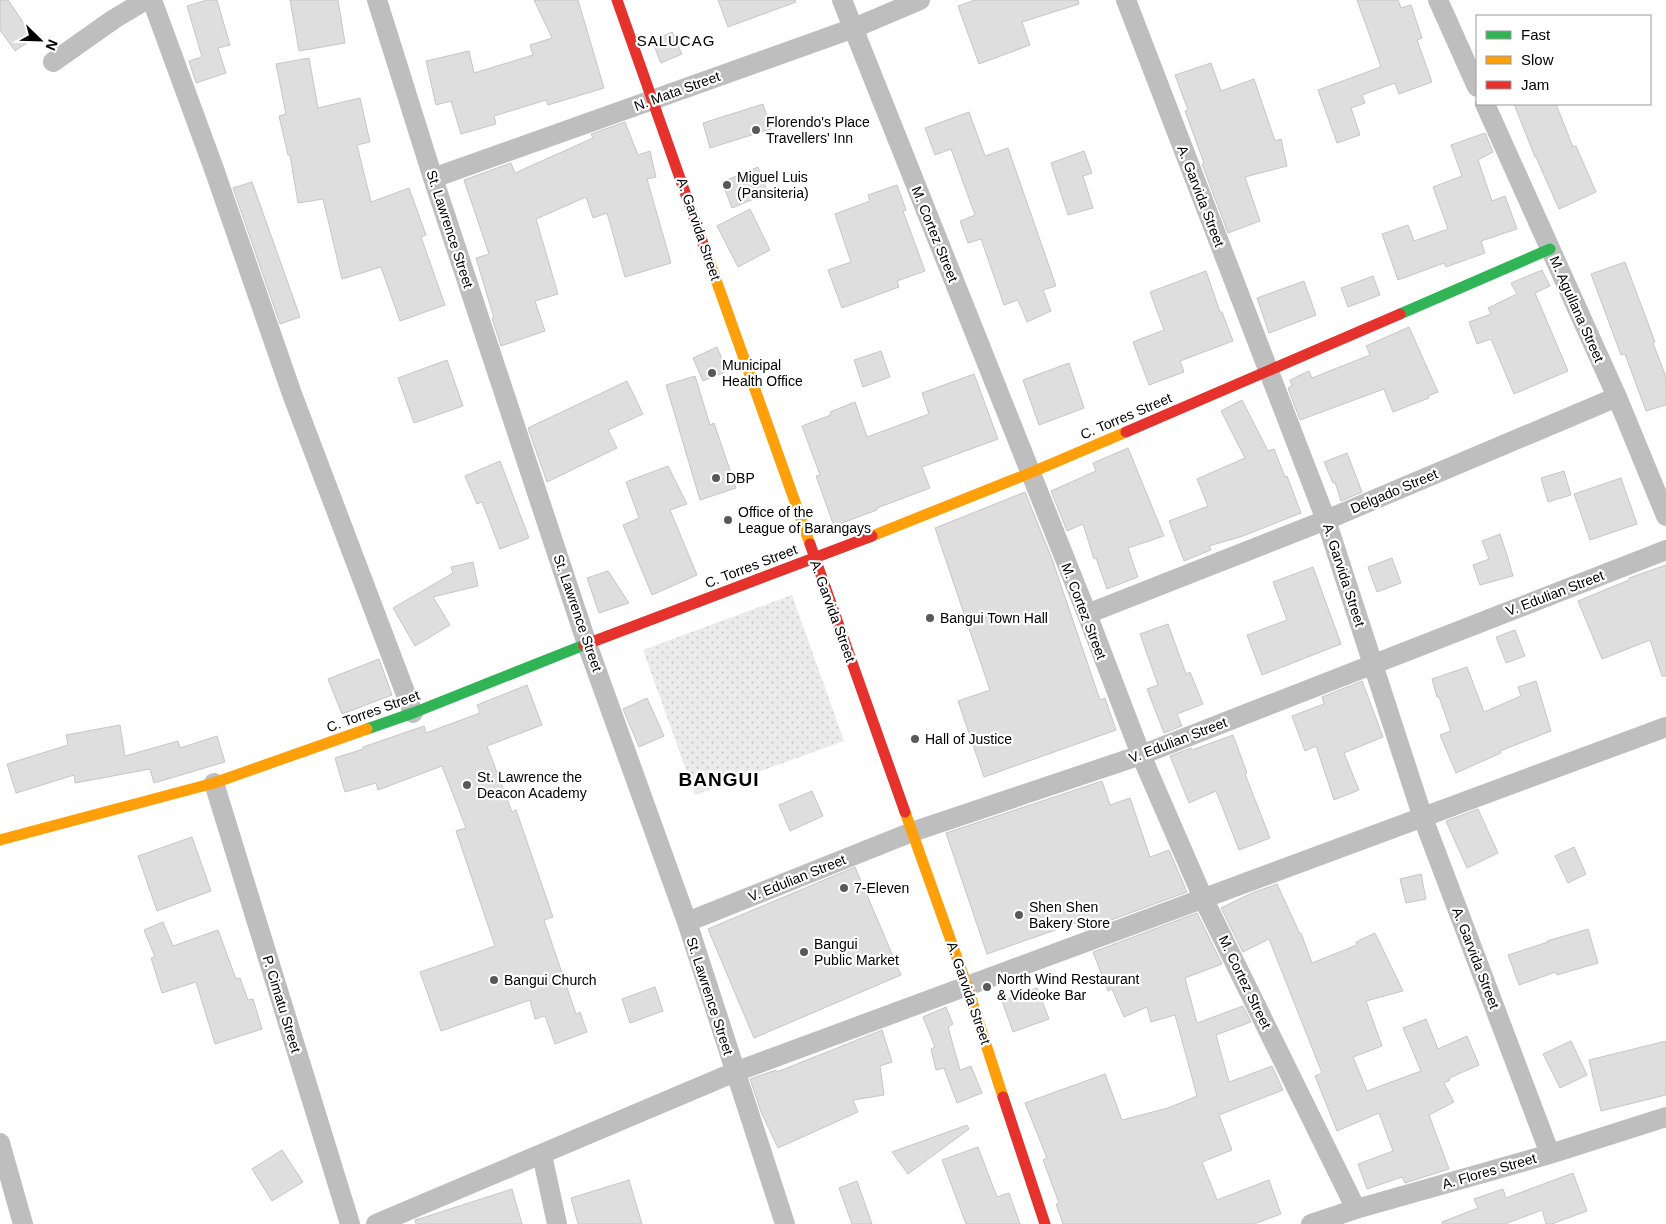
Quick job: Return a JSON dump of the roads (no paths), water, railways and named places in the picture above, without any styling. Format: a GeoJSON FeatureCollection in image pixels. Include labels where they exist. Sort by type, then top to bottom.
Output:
{"type":"FeatureCollection","features":[{"type":"Feature","properties":{"kind":"street"},"geometry":{"type":"LineString","coordinates":[[53,62],[114,19],[146,0]]}},
{"type":"Feature","properties":{"kind":"street"},"geometry":{"type":"LineString","coordinates":[[152,0],[214,169],[292,394],[413,713]]}},
{"type":"Feature","properties":{"kind":"street","name":"St. Lawrence Street"},"geometry":{"type":"LineString","coordinates":[[378,0],[433,178],[587,644],[687,922],[784,1224]]}},
{"type":"Feature","properties":{"kind":"street","name":"A. Garvida Street"},"geometry":{"type":"LineString","coordinates":[[617,0],[967,986],[1045,1224]]}},
{"type":"Feature","properties":{"kind":"street","name":"M. Cortez Street"},"geometry":{"type":"LineString","coordinates":[[842,0],[1141,755],[1203,898],[1356,1208]]}},
{"type":"Feature","properties":{"kind":"street","name":"N. Mata Street"},"geometry":{"type":"LineString","coordinates":[[433,178],[854,28],[920,0]]}},
{"type":"Feature","properties":{"kind":"street","name":"A. Garvida Street"},"geometry":{"type":"LineString","coordinates":[[1126,0],[1326,520],[1423,818],[1550,1154]]}},
{"type":"Feature","properties":{"kind":"street"},"geometry":{"type":"LineString","coordinates":[[1438,0],[1476,85]]}},
{"type":"Feature","properties":{"kind":"street","name":"M. Agullana Street"},"geometry":{"type":"LineString","coordinates":[[1485,105],[1616,397],[1666,516]]}},
{"type":"Feature","properties":{"kind":"street","name":"C. Torres Street"},"geometry":{"type":"LineString","coordinates":[[0,840],[214,784],[413,713],[587,644],[814,559],[1030,473],[1550,249]]}},
{"type":"Feature","properties":{"kind":"street","name":"Delgado Street"},"geometry":{"type":"LineString","coordinates":[[1086,614],[1326,520],[1616,397]]}},
{"type":"Feature","properties":{"kind":"street","name":"V. Edulian Street"},"geometry":{"type":"LineString","coordinates":[[687,922],[912,832],[1141,755],[1666,550]]}},
{"type":"Feature","properties":{"kind":"street"},"geometry":{"type":"LineString","coordinates":[[376,1224],[735,1072],[1666,728]]}},
{"type":"Feature","properties":{"kind":"street","name":"P. Cimatu Street"},"geometry":{"type":"LineString","coordinates":[[214,784],[350,1224]]}},
{"type":"Feature","properties":{"kind":"street","name":"A. Flores Street"},"geometry":{"type":"LineString","coordinates":[[1310,1224],[1356,1208],[1550,1154],[1666,1117]]}},
{"type":"Feature","properties":{"kind":"street"},"geometry":{"type":"LineString","coordinates":[[0,1143],[23,1224]]}},
{"type":"Feature","properties":{"kind":"street"},"geometry":{"type":"LineString","coordinates":[[542,1155],[557,1224]]}},
{"type":"Feature","properties":{"kind":"place","name":"Florendo's Place Travellers' Inn"},"geometry":{"type":"Point","coordinates":[756,130]}},
{"type":"Feature","properties":{"kind":"place","name":"Miguel Luis (Pansiteria)"},"geometry":{"type":"Point","coordinates":[727,185]}},
{"type":"Feature","properties":{"kind":"place","name":"Municipal Health Office"},"geometry":{"type":"Point","coordinates":[712,373]}},
{"type":"Feature","properties":{"kind":"place","name":"DBP"},"geometry":{"type":"Point","coordinates":[716,478]}},
{"type":"Feature","properties":{"kind":"place","name":"Office of the League of Barangays"},"geometry":{"type":"Point","coordinates":[728,520]}},
{"type":"Feature","properties":{"kind":"place","name":"Bangui Town Hall"},"geometry":{"type":"Point","coordinates":[930,618]}},
{"type":"Feature","properties":{"kind":"place","name":"Hall of Justice"},"geometry":{"type":"Point","coordinates":[915,739]}},
{"type":"Feature","properties":{"kind":"place","name":"St. Lawrence the Deacon Academy"},"geometry":{"type":"Point","coordinates":[467,785]}},
{"type":"Feature","properties":{"kind":"place","name":"7-Eleven"},"geometry":{"type":"Point","coordinates":[844,888]}},
{"type":"Feature","properties":{"kind":"place","name":"Shen Shen Bakery Store"},"geometry":{"type":"Point","coordinates":[1019,915]}},
{"type":"Feature","properties":{"kind":"place","name":"Bangui Public Market"},"geometry":{"type":"Point","coordinates":[804,952]}},
{"type":"Feature","properties":{"kind":"place","name":"Bangui Church"},"geometry":{"type":"Point","coordinates":[494,980]}},
{"type":"Feature","properties":{"kind":"place","name":"North Wind Restaurant & Videoke Bar"},"geometry":{"type":"Point","coordinates":[987,987]}},
{"type":"Feature","properties":{"kind":"district","name":"SALUCAG"},"geometry":{"type":"Point","coordinates":[676,41]}},
{"type":"Feature","properties":{"kind":"district","name":"BANGUI"},"geometry":{"type":"Point","coordinates":[719,779]}}]}
